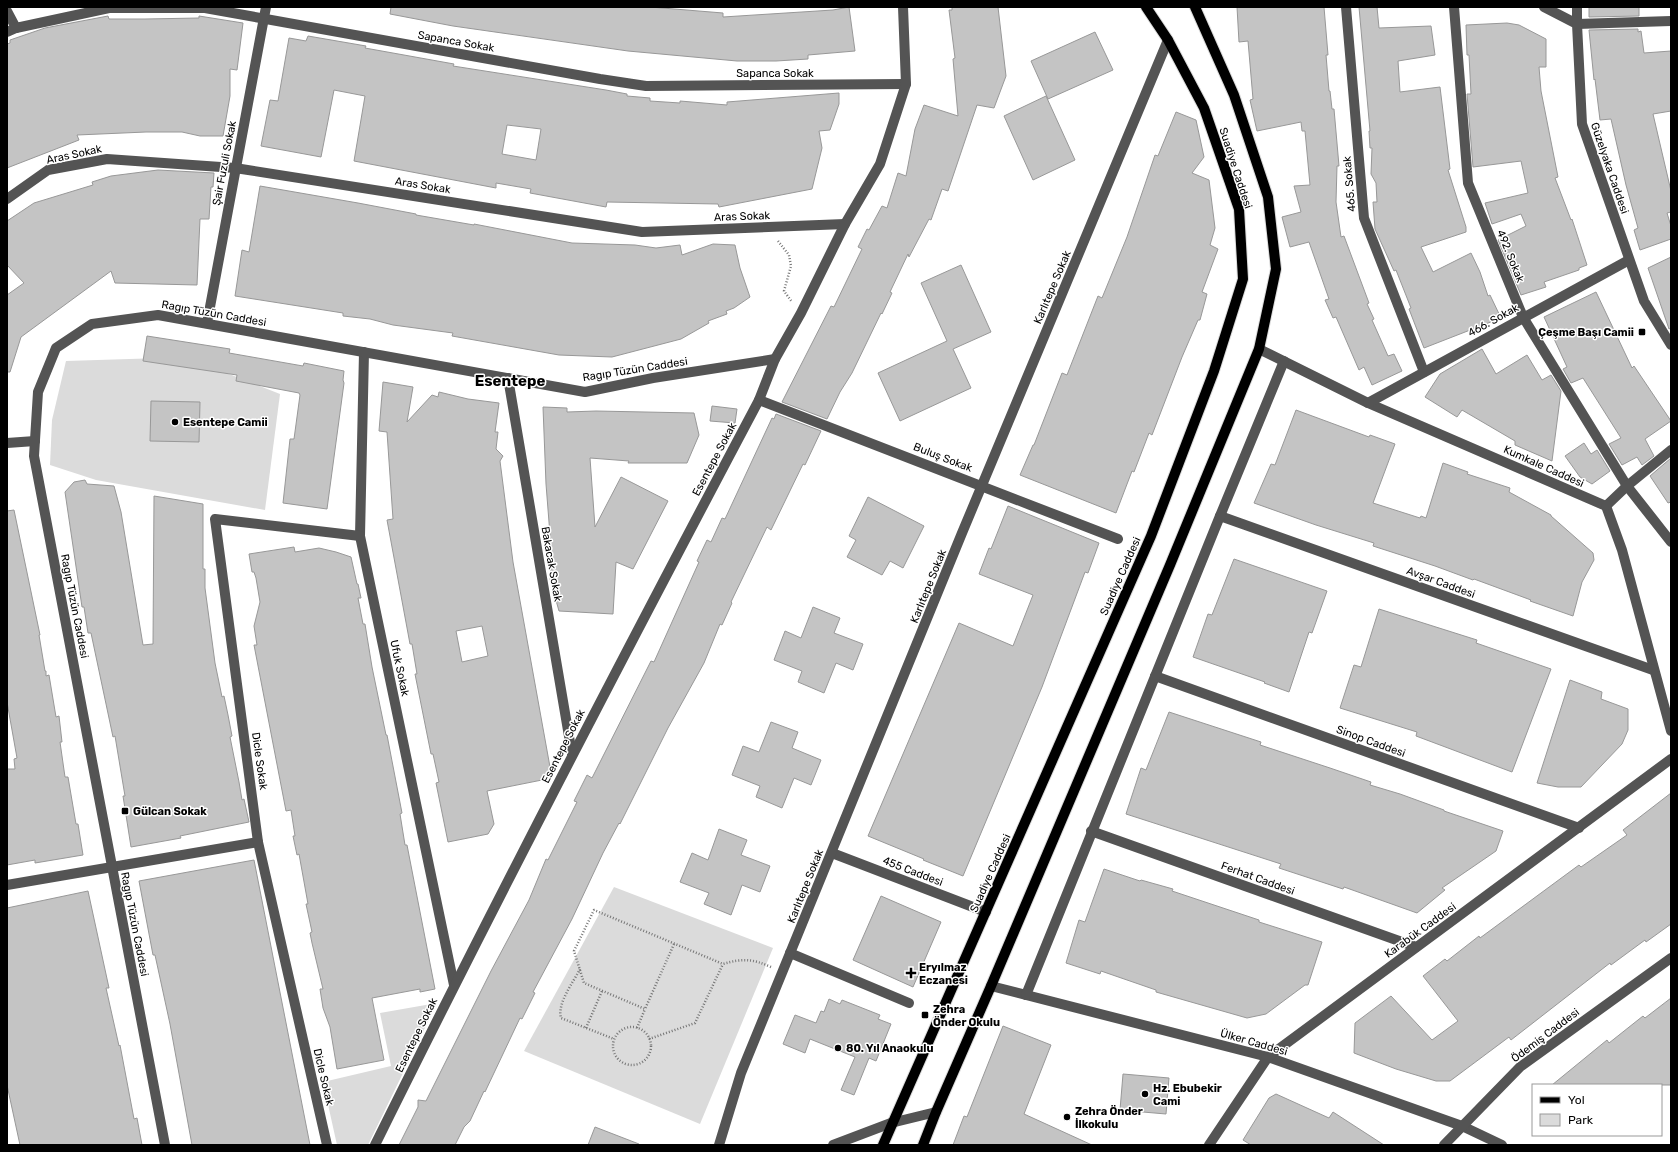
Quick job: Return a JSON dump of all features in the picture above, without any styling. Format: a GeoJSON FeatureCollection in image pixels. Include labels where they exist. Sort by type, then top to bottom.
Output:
{"type":"FeatureCollection","features":[{"type":"Feature","properties":{"kind":"main road","name":"Suadiye Caddesi"},"geometry":{"type":"LineString","coordinates":[[883,1145],[891,1123],[986,912],[1151,536],[1214,371],[1243,279],[1239,209],[1204,108],[1168,40],[1146,7]]}},
{"type":"Feature","properties":{"kind":"main road","name":"Suadiye Caddesi"},"geometry":{"type":"LineString","coordinates":[[924,1145],[936,1112],[992,986],[1170,565],[1259,348],[1276,269],[1268,197],[1234,95],[1195,7]]}},
{"type":"Feature","properties":{"kind":"street","name":"Şair Fuzuli Sokak"},"geometry":{"type":"LineString","coordinates":[[207,323],[266,7]]}},
{"type":"Feature","properties":{"kind":"street"},"geometry":{"type":"LineString","coordinates":[[775,359],[801,313],[845,224],[880,164],[906,84],[903,7]]}},
{"type":"Feature","properties":{"kind":"street","name":"465. Sokak"},"geometry":{"type":"LineString","coordinates":[[1346,7],[1364,218],[1424,372]]}},
{"type":"Feature","properties":{"kind":"street","name":"492. Sokak"},"geometry":{"type":"LineString","coordinates":[[1454,7],[1468,183],[1523,317],[1627,486],[1671,542]]}},
{"type":"Feature","properties":{"kind":"street"},"geometry":{"type":"LineString","coordinates":[[1544,7],[1577,24],[1671,21]]}},
{"type":"Feature","properties":{"kind":"street","name":"Güzelyaka Caddesi"},"geometry":{"type":"LineString","coordinates":[[1576,7],[1582,124],[1644,301],[1671,346]]}},
{"type":"Feature","properties":{"kind":"street","name":"Sapanca Sokak"},"geometry":{"type":"LineString","coordinates":[[11,30],[109,8],[205,8],[646,86],[906,84]]}},
{"type":"Feature","properties":{"kind":"street"},"geometry":{"type":"LineString","coordinates":[[7,11],[11,30]]}},
{"type":"Feature","properties":{"kind":"street","name":"Karlıtepe Sokak"},"geometry":{"type":"LineString","coordinates":[[719,1145],[742,1073],[790,953],[982,485],[1168,40]]}},
{"type":"Feature","properties":{"kind":"street","name":"Aras Sokak"},"geometry":{"type":"LineString","coordinates":[[7,199],[48,170],[108,159],[235,168],[642,232],[845,224]]}},
{"type":"Feature","properties":{"kind":"street","name":"466. Sokak"},"geometry":{"type":"LineString","coordinates":[[1368,403],[1629,260]]}},
{"type":"Feature","properties":{"kind":"street","name":"Ragıp Tüzün Caddesi"},"geometry":{"type":"LineString","coordinates":[[165,1145],[34,456],[38,392],[56,348],[92,324],[158,315],[586,392],[653,378],[775,359]]}},
{"type":"Feature","properties":{"kind":"street","name":"Kumkale Caddesi"},"geometry":{"type":"LineString","coordinates":[[1259,348],[1368,403],[1606,506]]}},
{"type":"Feature","properties":{"kind":"street","name":"Ufuk Sokak"},"geometry":{"type":"LineString","coordinates":[[364,352],[360,536],[454,985]]}},
{"type":"Feature","properties":{"kind":"street","name":"Esentepe Sokak"},"geometry":{"type":"LineString","coordinates":[[375,1145],[454,985],[572,754],[759,400],[775,359]]}},
{"type":"Feature","properties":{"kind":"street"},"geometry":{"type":"LineString","coordinates":[[1026,995],[1091,832],[1284,361]]}},
{"type":"Feature","properties":{"kind":"street","name":"Bakacak Sokak"},"geometry":{"type":"LineString","coordinates":[[508,378],[572,754]]}},
{"type":"Feature","properties":{"kind":"street","name":"Buluş Sokak"},"geometry":{"type":"LineString","coordinates":[[759,400],[1118,538]]}},
{"type":"Feature","properties":{"kind":"street"},"geometry":{"type":"LineString","coordinates":[[7,443],[35,441]]}},
{"type":"Feature","properties":{"kind":"street"},"geometry":{"type":"LineString","coordinates":[[1671,450],[1627,486],[1606,506],[1622,550],[1653,670],[1671,731]]}},
{"type":"Feature","properties":{"kind":"street","name":"Avşar Caddesi"},"geometry":{"type":"LineString","coordinates":[[1220,516],[1653,670]]}},
{"type":"Feature","properties":{"kind":"street","name":"Dicle Sokak"},"geometry":{"type":"LineString","coordinates":[[327,1145],[258,842],[215,519],[360,536]]}},
{"type":"Feature","properties":{"kind":"street","name":"Sinop Caddesi"},"geometry":{"type":"LineString","coordinates":[[1155,676],[1579,828]]}},
{"type":"Feature","properties":{"kind":"street","name":"Karabük Caddesi"},"geometry":{"type":"LineString","coordinates":[[1209,1145],[1268,1057],[1671,759]]}},
{"type":"Feature","properties":{"kind":"street","name":"Ferhat Caddesi"},"geometry":{"type":"LineString","coordinates":[[1091,832],[1416,947]]}},
{"type":"Feature","properties":{"kind":"street"},"geometry":{"type":"LineString","coordinates":[[7,885],[258,842]]}},
{"type":"Feature","properties":{"kind":"street","name":"455 Caddesi"},"geometry":{"type":"LineString","coordinates":[[832,853],[986,912]]}},
{"type":"Feature","properties":{"kind":"street"},"geometry":{"type":"LineString","coordinates":[[790,953],[909,1003]]}},
{"type":"Feature","properties":{"kind":"street","name":"Ödemiş Caddesi"},"geometry":{"type":"LineString","coordinates":[[1444,1145],[1520,1067],[1671,958]]}},
{"type":"Feature","properties":{"kind":"street","name":"Ülker Caddesi"},"geometry":{"type":"LineString","coordinates":[[992,986],[1268,1057],[1462,1126],[1502,1145]]}},
{"type":"Feature","properties":{"kind":"street"},"geometry":{"type":"LineString","coordinates":[[833,1145],[891,1123],[936,1112]]}},
{"type":"Feature","properties":{"kind":"path"},"geometry":{"type":"LineString","coordinates":[[774,226],[778,243],[789,255],[791,266],[784,291],[801,313]]}},
{"type":"Feature","properties":{"kind":"path"},"geometry":{"type":"LineString","coordinates":[[645,1009],[584,983],[574,951],[594,910],[723,964],[738,960],[757,961],[783,972]]}},
{"type":"Feature","properties":{"kind":"path"},"geometry":{"type":"LineString","coordinates":[[637,1028],[674,944]]}},
{"type":"Feature","properties":{"kind":"path"},"geometry":{"type":"LineString","coordinates":[[649,1039],[695,1023],[723,964]]}},
{"type":"Feature","properties":{"kind":"path"},"geometry":{"type":"LineString","coordinates":[[580,969],[563,1003],[560,1012],[561,1018],[614,1039]]}},
{"type":"Feature","properties":{"kind":"path"},"geometry":{"type":"LineString","coordinates":[[586,1028],[602,990]]}},
{"type":"Feature","properties":{"kind":"path"},"geometry":{"type":"LineString","coordinates":[[626,1028],[637,1028],[642,1030],[649,1039],[650,1045],[647,1056],[637,1064],[626,1064],[616,1056],[613,1045],[614,1039],[621,1030],[626,1028]]}},
{"type":"Feature","properties":{"kind":"green space"},"geometry":{"type":"Polygon","coordinates":[[[161,358],[224,372],[280,394],[265,510],[96,480],[50,465],[52,420],[66,361],[161,358]]]}},
{"type":"Feature","properties":{"kind":"green space"},"geometry":{"type":"Polygon","coordinates":[[[614,887],[773,948],[700,1124],[524,1051],[614,887]]]}},
{"type":"Feature","properties":{"kind":"green space"},"geometry":{"type":"Polygon","coordinates":[[[437,1003],[368,1145],[337,1145],[323,1082],[391,1066],[380,1013],[437,1003]]]}},
{"type":"Feature","properties":{"kind":"building"},"geometry":{"type":"Polygon","coordinates":[[[391,7],[650,7],[723,13],[723,17],[833,10],[849,7],[855,51],[808,55],[808,59],[737,61],[628,51],[453,26],[390,14],[391,7]]]}},
{"type":"Feature","properties":{"kind":"building"},"geometry":{"type":"Polygon","coordinates":[[[952,7],[998,7],[1006,76],[994,108],[977,105],[948,191],[942,189],[931,220],[929,219],[909,257],[908,254],[890,292],[892,293],[882,314],[881,313],[852,373],[840,392],[827,419],[782,402],[831,306],[834,307],[862,249],[858,247],[867,229],[869,230],[882,206],[887,208],[898,173],[906,176],[915,129],[924,105],[958,116],[953,59],[955,58],[949,10],[952,10],[952,7]]]}},
{"type":"Feature","properties":{"kind":"building"},"geometry":{"type":"Polygon","coordinates":[[[1237,7],[1324,7],[1329,91],[1332,109],[1334,109],[1339,166],[1337,166],[1336,202],[1341,237],[1344,236],[1369,303],[1367,304],[1374,319],[1372,320],[1388,356],[1394,354],[1402,371],[1372,385],[1364,367],[1359,370],[1336,317],[1333,318],[1325,300],[1329,299],[1309,242],[1290,247],[1282,217],[1301,212],[1294,186],[1310,185],[1305,131],[1302,131],[1301,122],[1257,131],[1250,100],[1253,99],[1248,41],[1239,42],[1237,7]]]}},
{"type":"Feature","properties":{"kind":"building"},"geometry":{"type":"Polygon","coordinates":[[[1359,7],[1377,7],[1379,28],[1431,26],[1435,55],[1398,61],[1400,92],[1440,87],[1450,169],[1448,170],[1466,227],[1466,232],[1421,247],[1433,272],[1471,253],[1480,272],[1488,296],[1490,295],[1501,318],[1424,348],[1409,309],[1411,308],[1396,270],[1394,271],[1375,229],[1373,202],[1377,202],[1376,183],[1371,174],[1372,148],[1370,148],[1370,131],[1359,7]]]}},
{"type":"Feature","properties":{"kind":"building"},"geometry":{"type":"Polygon","coordinates":[[[1589,7],[1639,7],[1639,16],[1589,17],[1589,7]]]}},
{"type":"Feature","properties":{"kind":"building"},"geometry":{"type":"Polygon","coordinates":[[[108,16],[109,19],[145,19],[199,18],[199,16],[243,23],[237,70],[230,69],[230,96],[223,136],[200,136],[182,132],[77,135],[79,140],[7,168],[7,44],[10,43],[10,40],[45,28],[108,16]]]}},
{"type":"Feature","properties":{"kind":"building"},"geometry":{"type":"Polygon","coordinates":[[[1507,23],[1519,25],[1546,39],[1546,67],[1539,67],[1541,91],[1558,177],[1555,178],[1571,220],[1572,219],[1587,265],[1579,268],[1579,270],[1544,282],[1546,287],[1521,295],[1498,240],[1526,226],[1521,214],[1492,224],[1485,203],[1528,193],[1521,161],[1473,167],[1467,94],[1471,94],[1466,25],[1507,23]]]}},
{"type":"Feature","properties":{"kind":"building"},"geometry":{"type":"Polygon","coordinates":[[[1638,29],[1638,32],[1641,31],[1644,53],[1671,51],[1671,111],[1653,114],[1671,191],[1671,212],[1667,213],[1671,226],[1671,239],[1640,250],[1634,230],[1638,228],[1626,185],[1611,119],[1600,120],[1589,30],[1638,29]]]}},
{"type":"Feature","properties":{"kind":"building"},"geometry":{"type":"Polygon","coordinates":[[[1095,32],[1113,70],[1048,99],[1031,61],[1095,32]]]}},
{"type":"Feature","properties":{"kind":"building"},"geometry":{"type":"Polygon","coordinates":[[[308,36],[366,46],[365,48],[454,64],[453,66],[606,90],[627,94],[627,96],[650,98],[650,101],[680,103],[680,101],[727,105],[727,102],[839,93],[839,104],[830,130],[819,131],[822,148],[812,189],[719,207],[718,204],[607,202],[606,207],[530,193],[531,189],[496,183],[496,188],[354,161],[365,96],[334,90],[321,157],[261,146],[270,100],[278,101],[289,38],[306,41],[308,36]],[[507,125],[502,154],[536,160],[541,129],[507,125]]]}},
{"type":"Feature","properties":{"kind":"building"},"geometry":{"type":"Polygon","coordinates":[[[1046,96],[1075,160],[1033,180],[1004,116],[1046,96]]]}},
{"type":"Feature","properties":{"kind":"building"},"geometry":{"type":"Polygon","coordinates":[[[1176,112],[1196,120],[1204,157],[1192,173],[1209,180],[1215,228],[1210,245],[1218,249],[1202,292],[1207,294],[1200,320],[1198,320],[1182,357],[1152,435],[1149,433],[1134,472],[1132,471],[1116,513],[1020,475],[1034,445],[1062,373],[1067,375],[1098,296],[1102,298],[1127,237],[1155,155],[1158,156],[1176,112]]]}},
{"type":"Feature","properties":{"kind":"building"},"geometry":{"type":"Polygon","coordinates":[[[158,170],[214,173],[213,187],[211,187],[209,219],[200,219],[197,285],[115,283],[111,271],[21,337],[10,372],[7,372],[7,295],[24,283],[7,265],[7,221],[34,203],[93,185],[92,182],[111,176],[158,170]]]}},
{"type":"Feature","properties":{"kind":"building"},"geometry":{"type":"Polygon","coordinates":[[[260,186],[572,243],[635,245],[656,248],[680,245],[682,255],[713,244],[735,245],[740,268],[750,297],[734,308],[726,311],[727,314],[708,321],[709,323],[681,339],[612,357],[559,355],[452,336],[453,333],[393,325],[370,319],[343,316],[343,313],[235,296],[242,250],[249,252],[260,186]]]}},
{"type":"Feature","properties":{"kind":"building"},"geometry":{"type":"Polygon","coordinates":[[[1671,257],[1671,328],[1669,329],[1648,268],[1671,257]]]}},
{"type":"Feature","properties":{"kind":"building"},"geometry":{"type":"Polygon","coordinates":[[[961,265],[991,332],[953,349],[971,388],[900,421],[878,373],[947,341],[921,283],[961,265]]]}},
{"type":"Feature","properties":{"kind":"building"},"geometry":{"type":"Polygon","coordinates":[[[1596,292],[1632,368],[1634,366],[1671,421],[1645,439],[1654,456],[1642,465],[1637,457],[1622,465],[1609,444],[1621,438],[1583,378],[1571,383],[1563,369],[1567,367],[1544,317],[1596,292]]]}},
{"type":"Feature","properties":{"kind":"building"},"geometry":{"type":"Polygon","coordinates":[[[147,336],[230,349],[229,353],[303,366],[304,363],[344,371],[344,383],[327,509],[283,503],[290,439],[294,439],[300,395],[299,393],[236,381],[237,375],[143,361],[147,336]]]}},
{"type":"Feature","properties":{"kind":"building"},"geometry":{"type":"Polygon","coordinates":[[[1482,349],[1496,374],[1527,355],[1542,380],[1551,375],[1561,391],[1552,461],[1515,445],[1515,441],[1462,410],[1457,417],[1425,397],[1440,374],[1482,349]]]}},
{"type":"Feature","properties":{"kind":"building"},"geometry":{"type":"Polygon","coordinates":[[[383,382],[413,387],[407,422],[432,395],[438,397],[439,392],[468,399],[499,403],[495,432],[498,432],[496,449],[503,456],[500,461],[513,562],[552,778],[487,791],[494,824],[488,834],[448,842],[436,783],[439,782],[433,754],[431,754],[415,674],[417,674],[412,644],[410,644],[387,520],[393,519],[387,432],[379,431],[383,382]],[[482,626],[456,631],[462,662],[488,656],[482,626]]]}},
{"type":"Feature","properties":{"kind":"building","name":"Esentepe Camii"},"geometry":{"type":"Polygon","coordinates":[[[151,401],[200,402],[199,442],[150,441],[151,401]]]}},
{"type":"Feature","properties":{"kind":"building"},"geometry":{"type":"Polygon","coordinates":[[[712,406],[737,409],[735,423],[710,421],[712,406]]]}},
{"type":"Feature","properties":{"kind":"building"},"geometry":{"type":"Polygon","coordinates":[[[543,407],[567,408],[567,412],[596,411],[694,413],[699,435],[687,463],[628,463],[629,461],[590,458],[595,527],[621,477],[668,501],[633,569],[616,562],[613,614],[559,611],[550,579],[552,560],[546,484],[543,407]]]}},
{"type":"Feature","properties":{"kind":"building"},"geometry":{"type":"Polygon","coordinates":[[[1296,410],[1369,437],[1370,435],[1395,444],[1373,503],[1420,518],[1421,516],[1426,518],[1443,463],[1468,472],[1467,474],[1510,488],[1509,492],[1551,515],[1593,553],[1594,560],[1582,582],[1573,616],[1474,579],[1473,580],[1373,546],[1374,543],[1316,525],[1254,503],[1271,464],[1275,465],[1296,410]]]}},
{"type":"Feature","properties":{"kind":"building"},"geometry":{"type":"Polygon","coordinates":[[[776,414],[821,431],[771,530],[767,527],[731,602],[732,603],[722,625],[720,624],[704,663],[668,728],[620,824],[619,823],[603,853],[572,919],[533,992],[535,993],[522,1019],[520,1018],[485,1092],[484,1091],[470,1121],[464,1127],[455,1145],[399,1145],[418,1107],[418,1100],[426,1101],[491,971],[529,900],[546,859],[548,860],[577,802],[574,801],[587,775],[592,778],[651,661],[654,662],[699,562],[697,561],[707,540],[711,542],[722,518],[725,519],[772,418],[774,419],[776,414]]]}},
{"type":"Feature","properties":{"kind":"building"},"geometry":{"type":"Polygon","coordinates":[[[1584,443],[1591,454],[1597,450],[1610,471],[1592,484],[1580,477],[1565,456],[1584,443]]]}},
{"type":"Feature","properties":{"kind":"building"},"geometry":{"type":"Polygon","coordinates":[[[1671,458],[1671,502],[1668,503],[1650,476],[1671,458]]]}},
{"type":"Feature","properties":{"kind":"building"},"geometry":{"type":"Polygon","coordinates":[[[85,480],[87,484],[114,486],[121,512],[143,645],[153,644],[154,496],[203,504],[203,569],[205,569],[205,588],[215,663],[222,697],[224,696],[228,715],[232,736],[230,737],[242,800],[244,799],[249,822],[180,836],[181,838],[131,847],[123,796],[125,796],[115,736],[113,737],[91,633],[88,633],[84,607],[82,607],[65,492],[74,482],[85,480]]]}},
{"type":"Feature","properties":{"kind":"building"},"geometry":{"type":"Polygon","coordinates":[[[868,497],[924,526],[903,568],[890,561],[882,575],[847,557],[856,540],[849,536],[868,497]]]}},
{"type":"Feature","properties":{"kind":"building"},"geometry":{"type":"Polygon","coordinates":[[[1008,506],[1099,543],[1088,573],[1085,572],[1042,687],[963,876],[868,836],[959,623],[1013,646],[1033,595],[979,574],[989,548],[991,549],[1008,506]]]}},
{"type":"Feature","properties":{"kind":"building"},"geometry":{"type":"Polygon","coordinates":[[[14,510],[40,635],[46,676],[49,675],[56,717],[59,716],[62,742],[60,742],[65,777],[68,777],[83,855],[35,863],[35,860],[7,865],[7,769],[15,769],[14,759],[17,758],[7,702],[7,511],[14,510]]]}},
{"type":"Feature","properties":{"kind":"building"},"geometry":{"type":"Polygon","coordinates":[[[294,547],[295,552],[319,548],[351,557],[361,598],[358,598],[363,624],[365,624],[372,667],[387,735],[402,813],[400,814],[405,845],[407,845],[435,989],[420,992],[420,989],[372,998],[384,1060],[337,1069],[330,1027],[323,1008],[320,989],[323,989],[310,933],[312,932],[306,904],[308,904],[299,854],[297,855],[293,836],[295,836],[291,810],[286,811],[254,645],[257,645],[254,626],[260,602],[256,578],[254,572],[252,572],[249,554],[294,547]]]}},
{"type":"Feature","properties":{"kind":"building"},"geometry":{"type":"Polygon","coordinates":[[[1234,559],[1327,591],[1312,633],[1309,632],[1289,692],[1193,657],[1208,614],[1212,615],[1234,559]]]}},
{"type":"Feature","properties":{"kind":"building"},"geometry":{"type":"Polygon","coordinates":[[[813,607],[840,618],[834,633],[863,644],[853,670],[836,663],[824,693],[798,682],[802,671],[774,660],[785,631],[801,638],[813,607]]]}},
{"type":"Feature","properties":{"kind":"building"},"geometry":{"type":"Polygon","coordinates":[[[1379,609],[1477,640],[1476,643],[1551,669],[1512,772],[1416,736],[1417,732],[1340,708],[1354,665],[1361,667],[1379,609]]]}},
{"type":"Feature","properties":{"kind":"building"},"geometry":{"type":"Polygon","coordinates":[[[1570,680],[1602,692],[1601,699],[1628,709],[1628,730],[1622,744],[1581,787],[1558,787],[1537,783],[1570,680]]]}},
{"type":"Feature","properties":{"kind":"building"},"geometry":{"type":"Polygon","coordinates":[[[1169,712],[1261,742],[1260,745],[1371,782],[1370,785],[1400,794],[1503,831],[1496,851],[1442,888],[1445,890],[1417,913],[1344,887],[1343,889],[1279,868],[1281,864],[1126,814],[1141,768],[1146,770],[1169,712]]]}},
{"type":"Feature","properties":{"kind":"building"},"geometry":{"type":"Polygon","coordinates":[[[771,722],[798,732],[792,748],[821,760],[811,785],[794,778],[782,808],[756,797],[760,786],[732,775],[743,746],[759,752],[771,722]]]}},
{"type":"Feature","properties":{"kind":"building"},"geometry":{"type":"Polygon","coordinates":[[[1671,793],[1671,924],[1646,942],[1645,940],[1611,965],[1610,963],[1511,1040],[1509,1037],[1450,1081],[1436,1081],[1396,1069],[1354,1053],[1355,1023],[1391,996],[1432,1040],[1458,1021],[1423,976],[1445,959],[1447,961],[1479,936],[1480,938],[1579,865],[1581,867],[1627,835],[1623,830],[1671,793]]]}},
{"type":"Feature","properties":{"kind":"building"},"geometry":{"type":"Polygon","coordinates":[[[719,829],[747,840],[741,855],[770,866],[760,892],[742,885],[731,915],[704,904],[709,893],[680,882],[692,853],[708,860],[719,829]]]}},
{"type":"Feature","properties":{"kind":"building"},"geometry":{"type":"Polygon","coordinates":[[[254,860],[310,1145],[192,1145],[170,1024],[155,955],[153,955],[139,881],[254,860]]]}},
{"type":"Feature","properties":{"kind":"building"},"geometry":{"type":"Polygon","coordinates":[[[1104,869],[1140,881],[1141,880],[1173,889],[1172,891],[1259,920],[1259,922],[1322,942],[1308,985],[1305,985],[1266,1014],[1247,1018],[1156,992],[1156,990],[1101,971],[1100,974],[1066,963],[1079,920],[1085,922],[1104,869]]]}},
{"type":"Feature","properties":{"kind":"building"},"geometry":{"type":"Polygon","coordinates":[[[88,891],[109,988],[106,988],[119,1046],[120,1045],[134,1119],[137,1118],[142,1145],[20,1145],[7,1085],[7,908],[88,891]]]}},
{"type":"Feature","properties":{"kind":"building"},"geometry":{"type":"Polygon","coordinates":[[[881,896],[941,922],[913,987],[853,960],[881,896]]]}},
{"type":"Feature","properties":{"kind":"building"},"geometry":{"type":"Polygon","coordinates":[[[1671,998],[1671,1085],[1553,1084],[1607,1040],[1609,1043],[1643,1016],[1645,1018],[1671,998]]]}},
{"type":"Feature","properties":{"kind":"building"},"geometry":{"type":"Polygon","coordinates":[[[829,999],[840,1004],[842,1000],[880,1015],[878,1019],[891,1024],[876,1061],[869,1058],[854,1095],[841,1090],[855,1057],[810,1039],[805,1053],[783,1044],[795,1015],[816,1023],[821,1011],[824,1012],[829,999]]]}},
{"type":"Feature","properties":{"kind":"building"},"geometry":{"type":"Polygon","coordinates":[[[1003,1026],[1051,1045],[1024,1114],[1092,1145],[953,1145],[964,1116],[967,1117],[1003,1026]]]}},
{"type":"Feature","properties":{"kind":"building","name":"Hz. Ebubekir Cami"},"geometry":{"type":"Polygon","coordinates":[[[1123,1074],[1169,1078],[1166,1114],[1120,1110],[1123,1074]]]}},
{"type":"Feature","properties":{"kind":"building"},"geometry":{"type":"Polygon","coordinates":[[[1276,1094],[1329,1118],[1333,1112],[1384,1145],[1251,1145],[1243,1140],[1269,1098],[1276,1094]]]}},
{"type":"Feature","properties":{"kind":"building"},"geometry":{"type":"Polygon","coordinates":[[[595,1127],[639,1144],[639,1145],[588,1145],[595,1127]]]}},
{"type":"Feature","properties":{"kind":"place","name":"Çeşme Başı Camii"},"geometry":{"type":"Point","coordinates":[1642,332]}},
{"type":"Feature","properties":{"kind":"place","name":"Esentepe Camii"},"geometry":{"type":"Point","coordinates":[175,422]}},
{"type":"Feature","properties":{"kind":"place","name":"Gülcan Sokak"},"geometry":{"type":"Point","coordinates":[125,811]}},
{"type":"Feature","properties":{"kind":"place","name":"Eryılmaz Eczanesi"},"geometry":{"type":"Point","coordinates":[911,973]}},
{"type":"Feature","properties":{"kind":"place","name":"Zehra Önder Okulu"},"geometry":{"type":"Point","coordinates":[925,1015]}},
{"type":"Feature","properties":{"kind":"place","name":"80. Yıl Anaokulu"},"geometry":{"type":"Point","coordinates":[838,1048]}},
{"type":"Feature","properties":{"kind":"place","name":"Hz. Ebubekir Cami"},"geometry":{"type":"Point","coordinates":[1145,1094]}},
{"type":"Feature","properties":{"kind":"place","name":"Zehra Önder İlkokulu"},"geometry":{"type":"Point","coordinates":[1067,1117]}},
{"type":"Feature","properties":{"kind":"district","name":"Esentepe"},"geometry":{"type":"Point","coordinates":[510,381]}}]}
